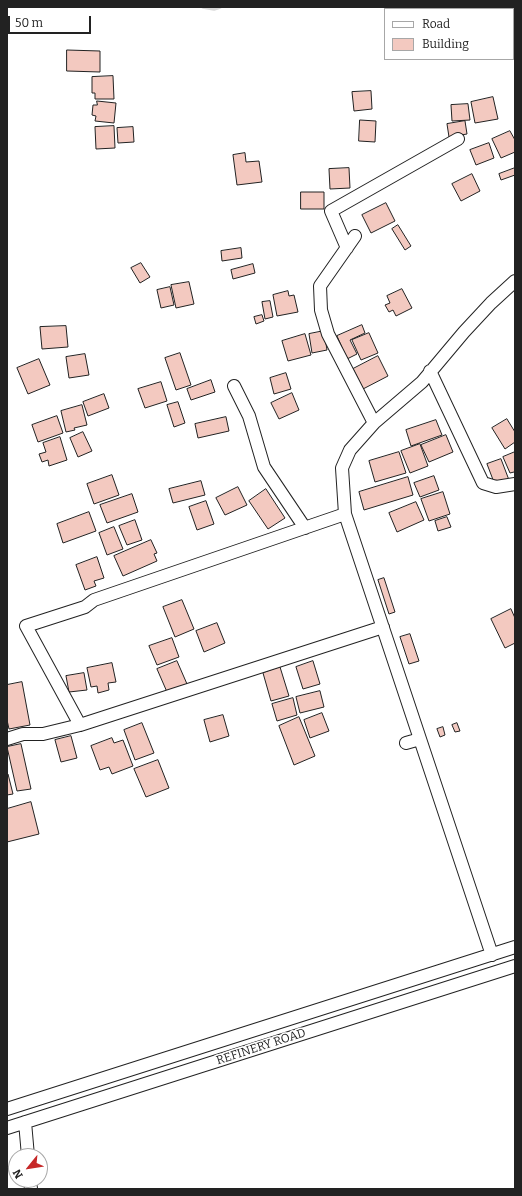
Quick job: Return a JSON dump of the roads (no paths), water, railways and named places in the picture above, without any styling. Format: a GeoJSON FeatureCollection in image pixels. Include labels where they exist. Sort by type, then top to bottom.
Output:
{"type":"FeatureCollection","features":[{"type":"Feature","properties":{"kind":"street"},"geometry":{"type":"LineString","coordinates":[[347,248],[331,211],[458,139]]}},
{"type":"Feature","properties":{"kind":"street"},"geometry":{"type":"LineString","coordinates":[[355,236],[320,286],[321,310],[328,334],[374,423]]}},
{"type":"Feature","properties":{"kind":"street"},"geometry":{"type":"LineString","coordinates":[[492,955],[345,514],[342,468],[350,450],[374,423],[422,382],[464,332],[491,303],[515,281]]}},
{"type":"Feature","properties":{"kind":"street"},"geometry":{"type":"LineString","coordinates":[[430,371],[483,483],[496,487],[515,484]]}},
{"type":"Feature","properties":{"kind":"street"},"geometry":{"type":"LineString","coordinates":[[234,386],[249,416],[264,467],[305,528]]}},
{"type":"Feature","properties":{"kind":"street"},"geometry":{"type":"LineString","coordinates":[[80,725],[26,626],[85,607],[94,600],[345,514]]}},
{"type":"Feature","properties":{"kind":"street"},"geometry":{"type":"LineString","coordinates":[[7,739],[23,734],[43,734],[80,725],[383,627]]}},
{"type":"Feature","properties":{"kind":"street"},"geometry":{"type":"LineString","coordinates":[[406,743],[420,739]]}},
{"type":"Feature","properties":{"kind":"street","name":"REFINERY ROAD"},"geometry":{"type":"LineString","coordinates":[[7,1109],[515,947]]}},
{"type":"Feature","properties":{"kind":"street","name":"REFINERY ROAD"},"geometry":{"type":"LineString","coordinates":[[7,1128],[515,966]]}},
{"type":"Feature","properties":{"kind":"street"},"geometry":{"type":"LineString","coordinates":[[25,1122],[27,1148]]}},
{"type":"Feature","properties":{"kind":"waterway"},"geometry":{"type":"LineString","coordinates":[[203,7],[214,9],[220,7]]}}]}
